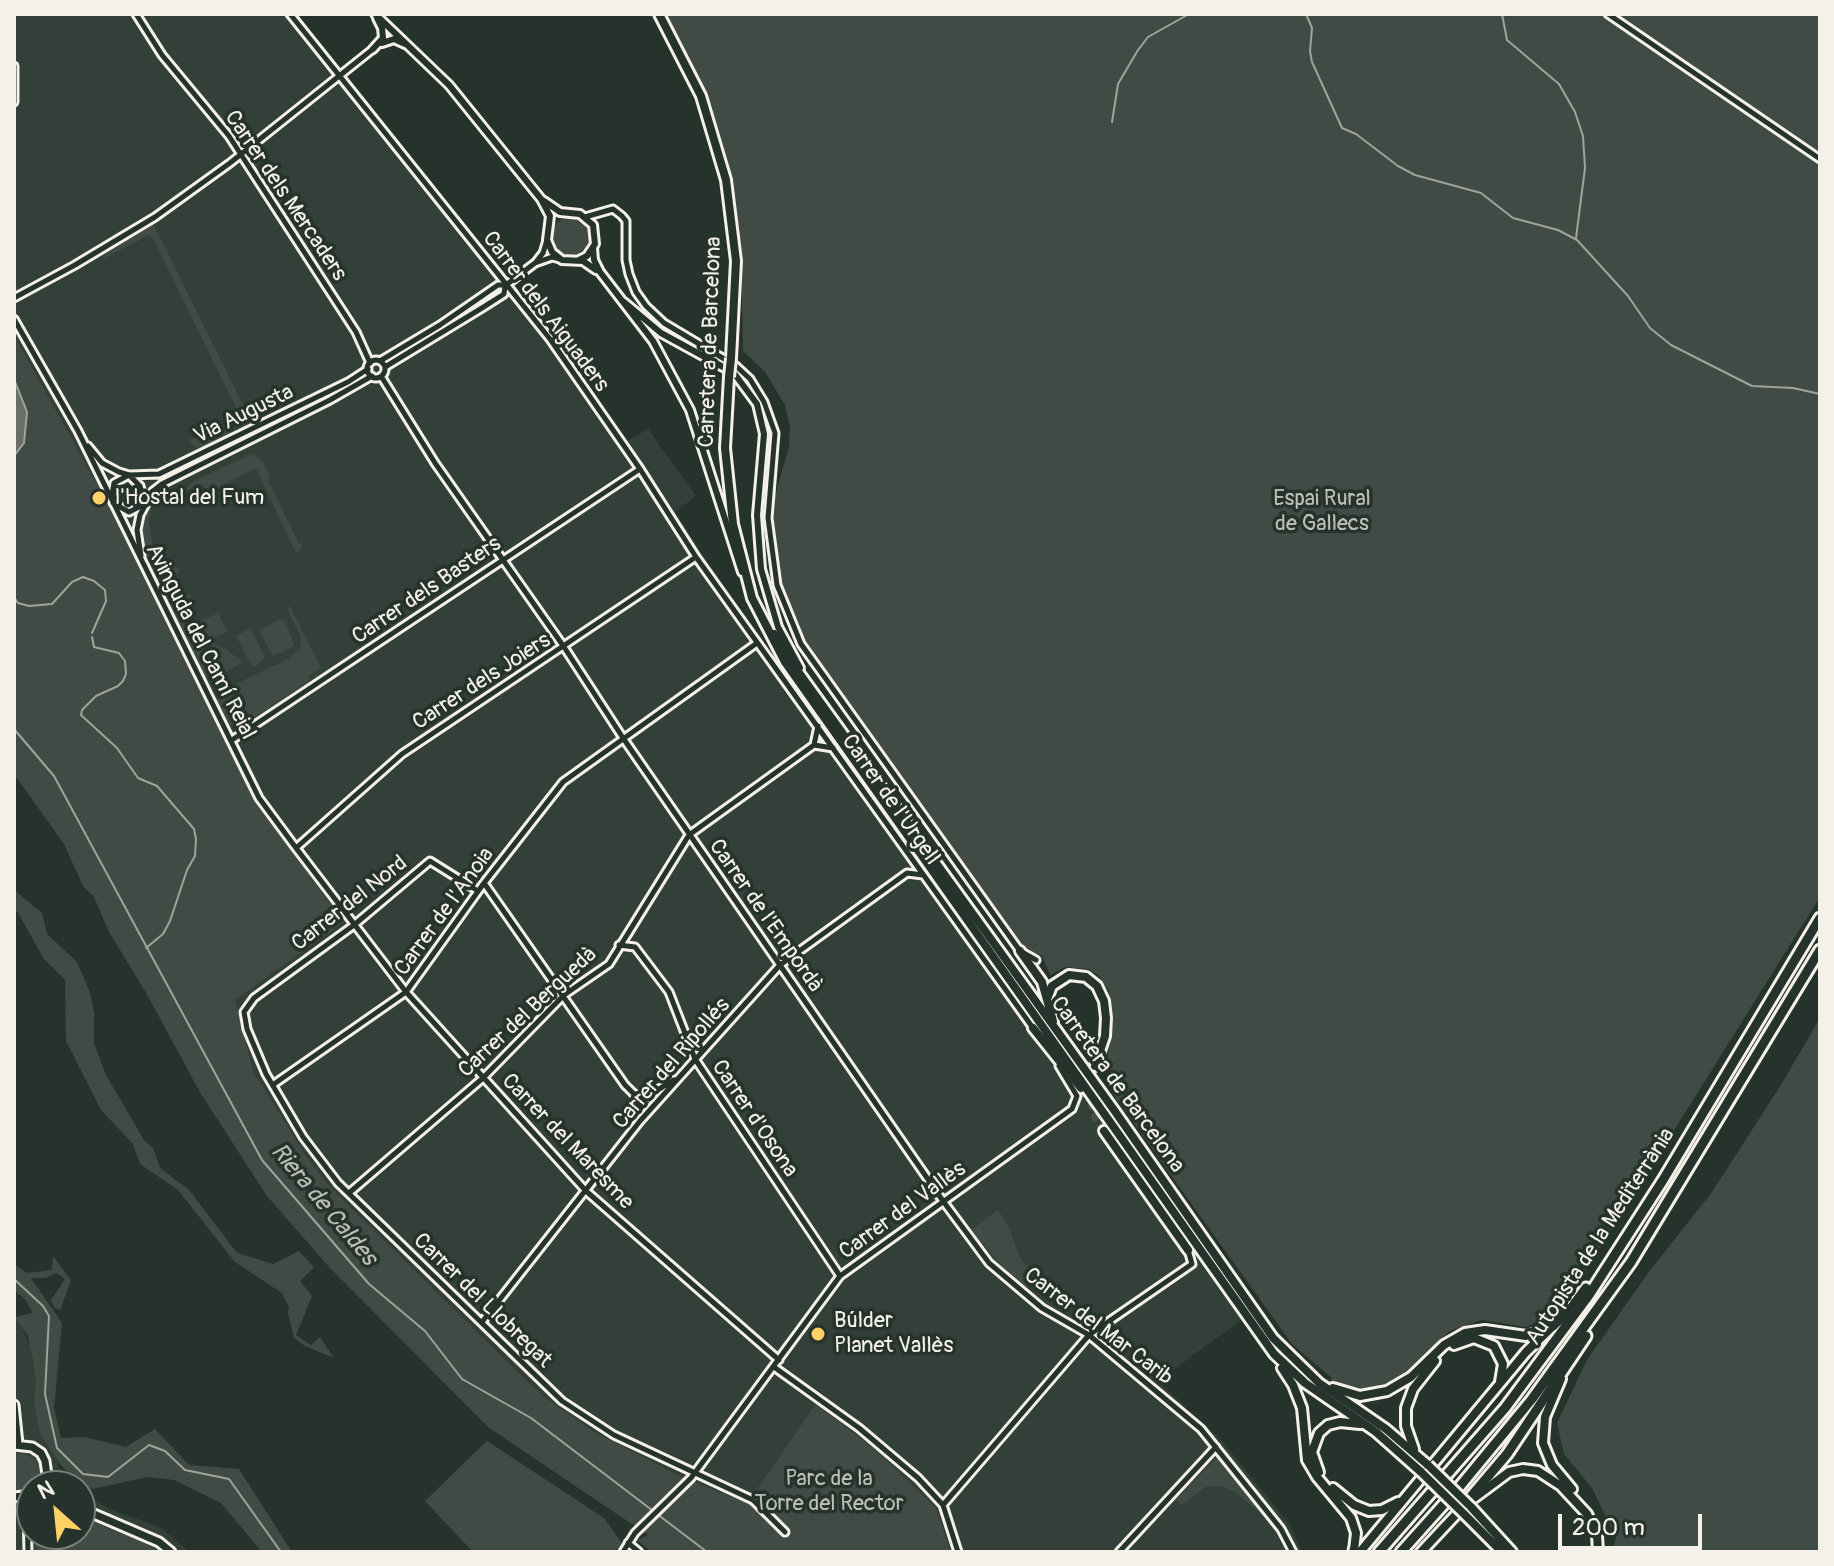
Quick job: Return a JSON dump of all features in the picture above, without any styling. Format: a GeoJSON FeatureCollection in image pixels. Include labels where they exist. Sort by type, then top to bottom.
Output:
{"type":"FeatureCollection","features":[{"type":"Feature","properties":{"kind":"highway","name":"Carretera de Barcelona"},"geometry":{"type":"LineString","coordinates":[[659,14],[701,96],[726,180],[736,261],[726,473],[733,524],[752,598],[776,647],[801,687],[1274,1354],[1327,1400],[1425,1469],[1512,1552]]}},
{"type":"Feature","properties":{"kind":"highway","name":"Carretera de Barcelona"},"geometry":{"type":"LineString","coordinates":[[750,587],[778,640],[1273,1338],[1311,1377],[1386,1429],[1416,1454],[1425,1469]]}},
{"type":"Feature","properties":{"kind":"highway"},"geometry":{"type":"LineString","coordinates":[[1811,931],[1820,907]]}},
{"type":"Feature","properties":{"kind":"highway","name":"Autopista de la Mediterrània"},"geometry":{"type":"LineString","coordinates":[[1379,1552],[1505,1408],[1622,1246],[1820,918]]}},
{"type":"Feature","properties":{"kind":"highway","name":"Autopista de la Mediterrània"},"geometry":{"type":"LineString","coordinates":[[1401,1552],[1522,1411],[1616,1284],[1820,950]]}},
{"type":"Feature","properties":{"kind":"highway"},"geometry":{"type":"LineString","coordinates":[[1020,951],[1038,976],[1062,1039]]}},
{"type":"Feature","properties":{"kind":"highway"},"geometry":{"type":"LineString","coordinates":[[1047,999],[1052,986],[1069,975],[1086,977],[1097,986],[1104,1001],[1106,1018],[1105,1036],[1095,1066]]}},
{"type":"Feature","properties":{"kind":"highway"},"geometry":{"type":"LineString","coordinates":[[1033,1028],[1066,1073],[1098,1106]]}},
{"type":"Feature","properties":{"kind":"highway"},"geometry":{"type":"LineString","coordinates":[[1104,1131],[1188,1250]]}},
{"type":"Feature","properties":{"kind":"highway"},"geometry":{"type":"LineString","coordinates":[[1356,1551],[1411,1491],[1526,1352],[1569,1311],[1622,1246]]}},
{"type":"Feature","properties":{"kind":"highway"},"geometry":{"type":"LineString","coordinates":[[1466,1509],[1566,1368],[1616,1284]]}},
{"type":"Feature","properties":{"kind":"highway"},"geometry":{"type":"LineString","coordinates":[[1240,1308],[1245,1321],[1297,1393],[1303,1416],[1307,1460],[1351,1518],[1356,1533],[1356,1551]]}},
{"type":"Feature","properties":{"kind":"highway"},"geometry":{"type":"LineString","coordinates":[[1311,1377],[1345,1393],[1360,1396],[1378,1394],[1403,1383],[1444,1345],[1465,1333],[1485,1330],[1531,1335],[1553,1326]]}},
{"type":"Feature","properties":{"kind":"highway"},"geometry":{"type":"LineString","coordinates":[[1416,1454],[1406,1426],[1407,1402],[1420,1379],[1449,1348],[1474,1338],[1494,1346],[1503,1369],[1494,1393]]}},
{"type":"Feature","properties":{"kind":"highway"},"geometry":{"type":"LineString","coordinates":[[1566,1368],[1545,1417],[1543,1443],[1552,1465],[1593,1515],[1602,1536],[1600,1552]]}},
{"type":"Feature","properties":{"kind":"highway"},"geometry":{"type":"LineString","coordinates":[[1366,1425],[1340,1422],[1328,1425],[1319,1433],[1312,1452],[1321,1474],[1344,1497],[1369,1511],[1387,1508],[1411,1491]]}},
{"type":"Feature","properties":{"kind":"highway"},"geometry":{"type":"LineString","coordinates":[[1421,1552],[1509,1472],[1523,1469],[1538,1471],[1561,1486],[1582,1508],[1597,1535],[1600,1552]]}},
{"type":"Feature","properties":{"kind":"highway","name":"Carretera de Barcelona"},"geometry":{"type":"LineString","coordinates":[[1466,1509],[1502,1552]]}},
{"type":"Feature","properties":{"kind":"highway"},"geometry":{"type":"LineString","coordinates":[[1487,1537],[1495,1552]]}},
{"type":"Feature","properties":{"kind":"main road"},"geometry":{"type":"LineString","coordinates":[[14,1405],[16,1445],[32,1447],[41,1453],[46,1470]]}},
{"type":"Feature","properties":{"kind":"main road"},"geometry":{"type":"LineString","coordinates":[[96,1515],[159,1542],[171,1552]]}},
{"type":"Feature","properties":{"kind":"street","name":"Carrer dels Mercaders"},"geometry":{"type":"LineString","coordinates":[[136,14],[162,55],[229,136],[356,332],[372,376]]}},
{"type":"Feature","properties":{"kind":"street","name":"Carrer dels Aiguaders"},"geometry":{"type":"LineString","coordinates":[[290,14],[550,339],[757,643]]}},
{"type":"Feature","properties":{"kind":"street"},"geometry":{"type":"LineString","coordinates":[[373,49],[383,38],[375,14]]}},
{"type":"Feature","properties":{"kind":"street"},"geometry":{"type":"LineString","coordinates":[[375,14],[448,83],[541,199],[550,216],[543,253],[535,263],[506,285],[498,285],[450,319],[380,361],[385,367]]}},
{"type":"Feature","properties":{"kind":"street"},"geometry":{"type":"LineString","coordinates":[[1608,14],[1820,159]]}},
{"type":"Feature","properties":{"kind":"street"},"geometry":{"type":"LineString","coordinates":[[14,298],[155,217],[373,49],[394,39],[409,45]]}},
{"type":"Feature","properties":{"kind":"street"},"geometry":{"type":"LineString","coordinates":[[14,66],[14,102]]}},
{"type":"Feature","properties":{"kind":"street"},"geometry":{"type":"LineString","coordinates":[[541,199],[554,209],[585,217],[613,209],[626,221],[626,260],[636,292],[646,306],[664,323],[736,366],[750,379],[764,402],[775,433],[768,518],[777,585],[801,644],[1020,951],[1036,960]]}},
{"type":"Feature","properties":{"kind":"street"},"geometry":{"type":"LineString","coordinates":[[549,226],[556,217],[568,213]]}},
{"type":"Feature","properties":{"kind":"street"},"geometry":{"type":"LineString","coordinates":[[601,213],[595,230],[594,260],[653,341],[690,410],[752,598]]}},
{"type":"Feature","properties":{"kind":"street"},"geometry":{"type":"LineString","coordinates":[[585,217],[595,230]]}},
{"type":"Feature","properties":{"kind":"street"},"geometry":{"type":"LineString","coordinates":[[547,240],[552,252],[562,260]]}},
{"type":"Feature","properties":{"kind":"street"},"geometry":{"type":"LineString","coordinates":[[579,260],[593,248]]}},
{"type":"Feature","properties":{"kind":"street"},"geometry":{"type":"LineString","coordinates":[[535,263],[552,257],[579,260],[600,272]]}},
{"type":"Feature","properties":{"kind":"street"},"geometry":{"type":"LineString","coordinates":[[381,376],[385,367],[504,294],[506,285]]}},
{"type":"Feature","properties":{"kind":"street"},"geometry":{"type":"LineString","coordinates":[[624,302],[661,333],[734,373],[753,395],[761,414],[764,434],[757,527],[764,584],[784,638],[820,699]]}},
{"type":"Feature","properties":{"kind":"street","name":"Avinguda del Camí Reial"},"geometry":{"type":"LineString","coordinates":[[14,319],[78,431],[259,798],[354,925]]}},
{"type":"Feature","properties":{"kind":"street","name":"Via Augusta"},"geometry":{"type":"LineString","coordinates":[[129,475],[159,474],[170,470],[380,361]]}},
{"type":"Feature","properties":{"kind":"street"},"geometry":{"type":"LineString","coordinates":[[372,376],[381,376]]}},
{"type":"Feature","properties":{"kind":"street","name":"Via Augusta"},"geometry":{"type":"LineString","coordinates":[[145,504],[162,484],[372,376]]}},
{"type":"Feature","properties":{"kind":"street"},"geometry":{"type":"LineString","coordinates":[[381,376],[435,463],[564,647]]}},
{"type":"Feature","properties":{"kind":"street"},"geometry":{"type":"LineString","coordinates":[[78,431],[102,463],[129,475],[140,486],[145,504],[137,530],[144,564]]}},
{"type":"Feature","properties":{"kind":"street","name":"Carrer dels Basters"},"geometry":{"type":"LineString","coordinates":[[232,740],[640,469]]}},
{"type":"Feature","properties":{"kind":"street"},"geometry":{"type":"LineString","coordinates":[[129,475],[114,483],[113,503],[129,512],[145,504]]}},
{"type":"Feature","properties":{"kind":"street","name":"Carrer dels Joiers"},"geometry":{"type":"LineString","coordinates":[[296,848],[402,754],[696,557]]}},
{"type":"Feature","properties":{"kind":"street"},"geometry":{"type":"LineString","coordinates":[[623,738],[757,643]]}},
{"type":"Feature","properties":{"kind":"street","name":"Carrer de l'Urgell"},"geometry":{"type":"LineString","coordinates":[[757,643],[1076,1090],[1076,1100],[1068,1112]]}},
{"type":"Feature","properties":{"kind":"street","name":"Carrer de l'Empordà"},"geometry":{"type":"LineString","coordinates":[[564,647],[689,835],[943,1201]]}},
{"type":"Feature","properties":{"kind":"street"},"geometry":{"type":"LineString","coordinates":[[818,725],[814,745],[834,748]]}},
{"type":"Feature","properties":{"kind":"street","name":"Carrer de l'Anoia"},"geometry":{"type":"LineString","coordinates":[[274,1084],[406,992],[478,891],[563,782],[623,738]]}},
{"type":"Feature","properties":{"kind":"street","name":"Carrer del Berguedà"},"geometry":{"type":"LineString","coordinates":[[349,1193],[483,1078],[564,995],[609,964],[689,835],[814,745]]}},
{"type":"Feature","properties":{"kind":"street","name":"Carrer del Nord"},"geometry":{"type":"LineString","coordinates":[[246,1007],[354,925],[430,861],[478,891]]}},
{"type":"Feature","properties":{"kind":"street","name":"Carrer del Ripollés"},"geometry":{"type":"LineString","coordinates":[[482,1322],[640,1121],[780,965],[907,873],[924,875]]}},
{"type":"Feature","properties":{"kind":"street"},"geometry":{"type":"LineString","coordinates":[[484,883],[634,1094],[646,1097],[682,1076]]}},
{"type":"Feature","properties":{"kind":"street","name":"Carrer del Maresme"},"geometry":{"type":"LineString","coordinates":[[354,925],[406,992],[586,1191],[779,1360]]}},
{"type":"Feature","properties":{"kind":"street","name":"Carrer d'Osona"},"geometry":{"type":"LineString","coordinates":[[619,945],[635,947],[669,992],[695,1059],[840,1276]]}},
{"type":"Feature","properties":{"kind":"street","name":"Carrer del Llobregat"},"geometry":{"type":"LineString","coordinates":[[246,1007],[247,1029],[266,1074],[303,1137],[338,1183],[562,1401],[614,1435],[753,1500],[785,1532]]}},
{"type":"Feature","properties":{"kind":"street","name":"Carrer del Vallès"},"geometry":{"type":"LineString","coordinates":[[623,1552],[635,1533],[694,1474],[840,1276],[1068,1112]]}},
{"type":"Feature","properties":{"kind":"street","name":"Carrer del Mar Carib"},"geometry":{"type":"LineString","coordinates":[[943,1201],[989,1263],[1042,1308],[1089,1335],[1201,1429],[1281,1529],[1293,1552]]}},
{"type":"Feature","properties":{"kind":"street"},"geometry":{"type":"LineString","coordinates":[[943,1505],[1089,1335],[1192,1264],[1188,1250]]}},
{"type":"Feature","properties":{"kind":"street"},"geometry":{"type":"LineString","coordinates":[[774,1367],[859,1428],[918,1478],[943,1505],[958,1552]]}},
{"type":"Feature","properties":{"kind":"street"},"geometry":{"type":"LineString","coordinates":[[1119,1552],[1216,1447]]}},
{"type":"Feature","properties":{"kind":"street"},"geometry":{"type":"LineString","coordinates":[[628,1543],[639,1552]]}},
{"type":"Feature","properties":{"kind":"shaded area"},"geometry":{"type":"Polygon","coordinates":[[[14,14],[294,14],[498,271],[506,276],[627,441],[648,429],[696,496],[675,512],[728,593],[1241,1320],[1158,1381],[1222,1441],[1290,1525],[1302,1552],[951,1552],[936,1508],[782,1452],[747,1503],[678,1475],[593,1431],[542,1395],[331,1188],[288,1131],[254,1073],[235,1000],[344,922],[255,801],[108,504],[14,335],[14,14]]]}},
{"type":"Feature","properties":{"kind":"shaded area"},"geometry":{"type":"Polygon","coordinates":[[[14,379],[27,412],[24,443],[14,456],[14,379]]]}},
{"type":"Feature","properties":{"kind":"shaded area"},"geometry":{"type":"Polygon","coordinates":[[[14,1314],[32,1348],[52,1448],[60,1470],[16,1470],[16,1550],[96,1550],[96,1501],[160,1527],[190,1552],[14,1552],[14,1314]]]}},
{"type":"Feature","properties":{"kind":"green space","name":"Espai Rural de Gallecs"},"geometry":{"type":"Polygon","coordinates":[[[665,14],[1820,14],[1820,897],[1581,1279],[1545,1320],[1526,1327],[1482,1320],[1450,1331],[1392,1383],[1380,1385],[1379,1388],[1342,1388],[1330,1380],[1332,1378],[1292,1344],[1112,1093],[1107,1074],[1113,1024],[1109,991],[1098,975],[1088,969],[1065,967],[1050,975],[1042,956],[1022,949],[803,641],[780,580],[770,513],[789,447],[790,427],[785,405],[765,372],[743,351],[741,247],[732,183],[712,111],[665,14]]]}},
{"type":"Feature","properties":{"kind":"green space"},"geometry":{"type":"Polygon","coordinates":[[[571,217],[585,223],[591,237],[585,251],[571,257],[557,251],[551,237],[557,223],[571,217]]]}},
{"type":"Feature","properties":{"kind":"green space"},"geometry":{"type":"Polygon","coordinates":[[[153,223],[253,425],[239,431],[234,421],[236,408],[153,238],[149,235],[103,259],[103,256],[153,223]]]}},
{"type":"Feature","properties":{"kind":"green space","name":"Parc de la Torre del Rector"},"geometry":{"type":"Polygon","coordinates":[[[14,335],[108,504],[255,801],[344,922],[235,1000],[254,1073],[306,1156],[331,1188],[542,1395],[593,1431],[678,1475],[747,1503],[816,1404],[878,1452],[936,1508],[951,1552],[652,1552],[637,1540],[648,1535],[488,1427],[330,1268],[267,1196],[201,1094],[109,932],[94,897],[83,886],[64,844],[14,774],[14,335]]]}},
{"type":"Feature","properties":{"kind":"green space"},"geometry":{"type":"Polygon","coordinates":[[[225,424],[230,433],[228,436],[200,449],[193,446],[190,440],[225,424]]]}},
{"type":"Feature","properties":{"kind":"green space"},"geometry":{"type":"Polygon","coordinates":[[[252,454],[262,460],[271,478],[268,480],[299,544],[303,543],[296,553],[256,468],[208,493],[202,484],[178,495],[194,481],[252,454]]]}},
{"type":"Feature","properties":{"kind":"green space"},"geometry":{"type":"Polygon","coordinates":[[[152,502],[149,521],[153,547],[167,571],[177,566],[179,572],[169,577],[180,598],[190,594],[192,599],[183,604],[193,625],[218,613],[227,631],[214,638],[214,644],[243,662],[218,677],[204,676],[146,557],[141,532],[152,502]]]}},
{"type":"Feature","properties":{"kind":"green space"},"geometry":{"type":"Polygon","coordinates":[[[289,605],[321,668],[308,676],[310,680],[243,725],[231,725],[217,702],[220,693],[229,689],[234,699],[227,703],[231,710],[242,705],[234,685],[288,659],[300,649],[301,637],[288,610],[289,605]]]}},
{"type":"Feature","properties":{"kind":"green space"},"geometry":{"type":"Polygon","coordinates":[[[279,619],[285,621],[294,644],[273,656],[259,631],[279,619]]]}},
{"type":"Feature","properties":{"kind":"green space"},"geometry":{"type":"Polygon","coordinates":[[[251,628],[265,658],[255,666],[251,665],[236,636],[251,628]]]}},
{"type":"Feature","properties":{"kind":"green space"},"geometry":{"type":"Polygon","coordinates":[[[14,890],[42,913],[47,934],[77,962],[90,992],[94,1043],[106,1075],[144,1140],[153,1148],[160,1168],[189,1190],[237,1253],[273,1264],[299,1251],[314,1267],[300,1281],[312,1296],[296,1335],[311,1345],[320,1337],[334,1358],[294,1338],[289,1307],[282,1293],[235,1262],[178,1190],[140,1164],[133,1144],[101,1110],[66,1041],[65,980],[44,959],[17,911],[14,913],[14,890]]]}},
{"type":"Feature","properties":{"kind":"green space"},"geometry":{"type":"Polygon","coordinates":[[[1820,1018],[1820,1552],[1612,1552],[1616,1538],[1592,1488],[1564,1454],[1557,1423],[1587,1360],[1648,1273],[1712,1192],[1820,1018]]]}},
{"type":"Feature","properties":{"kind":"green space"},"geometry":{"type":"Polygon","coordinates":[[[998,1210],[1009,1227],[1020,1258],[1038,1278],[1026,1288],[971,1230],[998,1210]]]}},
{"type":"Feature","properties":{"kind":"green space"},"geometry":{"type":"Polygon","coordinates":[[[53,1256],[71,1280],[60,1310],[54,1307],[51,1300],[65,1279],[57,1273],[45,1278],[31,1278],[62,1323],[54,1408],[61,1438],[84,1437],[126,1447],[155,1429],[189,1465],[239,1469],[292,1552],[262,1552],[221,1503],[174,1480],[148,1477],[96,1488],[96,1470],[65,1470],[59,1463],[40,1434],[28,1336],[14,1317],[33,1313],[25,1299],[14,1290],[14,1264],[27,1273],[52,1270],[53,1256]]]}},
{"type":"Feature","properties":{"kind":"green space"},"geometry":{"type":"Polygon","coordinates":[[[487,1441],[604,1518],[623,1545],[619,1552],[473,1552],[425,1501],[487,1441]]]}},
{"type":"Feature","properties":{"kind":"green space"},"geometry":{"type":"Polygon","coordinates":[[[22,1453],[38,1460],[41,1470],[16,1470],[16,1494],[14,1493],[14,1454],[22,1453]]]}},
{"type":"Feature","properties":{"kind":"green space"},"geometry":{"type":"Polygon","coordinates":[[[1218,1456],[1270,1521],[1235,1492],[1220,1486],[1206,1487],[1182,1505],[1176,1500],[1218,1456]]]}},
{"type":"Feature","properties":{"kind":"green space"},"geometry":{"type":"Polygon","coordinates":[[[96,1522],[136,1538],[160,1552],[36,1552],[96,1550],[96,1522]]]}},
{"type":"Feature","properties":{"kind":"waterway"},"geometry":{"type":"LineString","coordinates":[[1112,122],[1118,84],[1138,50],[1148,37],[1189,14]]}},
{"type":"Feature","properties":{"kind":"waterway"},"geometry":{"type":"LineString","coordinates":[[1306,14],[1312,28],[1312,62],[1342,128],[1356,134],[1415,175],[1481,193],[1513,218],[1558,230],[1577,240],[1628,296],[1650,328],[1671,345],[1752,386],[1793,388],[1820,394]]}},
{"type":"Feature","properties":{"kind":"waterway"},"geometry":{"type":"LineString","coordinates":[[1502,14],[1507,40],[1559,84],[1575,112],[1583,136],[1585,168],[1576,238]]}},
{"type":"Feature","properties":{"kind":"waterway"},"geometry":{"type":"LineString","coordinates":[[14,597],[18,603],[29,606],[52,604],[72,582],[83,577],[94,581],[105,590],[106,601],[92,633]]}},
{"type":"Feature","properties":{"kind":"waterway"},"geometry":{"type":"LineString","coordinates":[[92,637],[94,647],[119,653],[125,661],[126,674],[118,686],[96,696],[81,715],[117,748],[138,778],[157,786],[194,829],[196,839],[195,856],[187,870],[170,921],[163,934],[146,948]]}},
{"type":"Feature","properties":{"kind":"waterway","name":"Riera de Caldes"},"geometry":{"type":"LineString","coordinates":[[14,729],[54,776],[262,1160],[369,1284],[425,1331],[462,1379],[531,1418],[707,1552]]}},
{"type":"Feature","properties":{"kind":"waterway"},"geometry":{"type":"LineString","coordinates":[[14,1279],[43,1306],[49,1316],[45,1394],[57,1448],[83,1474],[108,1477],[149,1445],[165,1451],[185,1470],[229,1479],[281,1552]]}},
{"type":"Feature","properties":{"kind":"tunnel"},"geometry":{"type":"LineString","coordinates":[[1095,1066],[1091,1100],[1096,1119],[1104,1131]]}},
{"type":"Feature","properties":{"kind":"place","name":"l'Hostal del Fum"},"geometry":{"type":"Point","coordinates":[99,498]}},
{"type":"Feature","properties":{"kind":"place","name":"Búlder Planet Vallès"},"geometry":{"type":"Point","coordinates":[818,1334]}}]}
